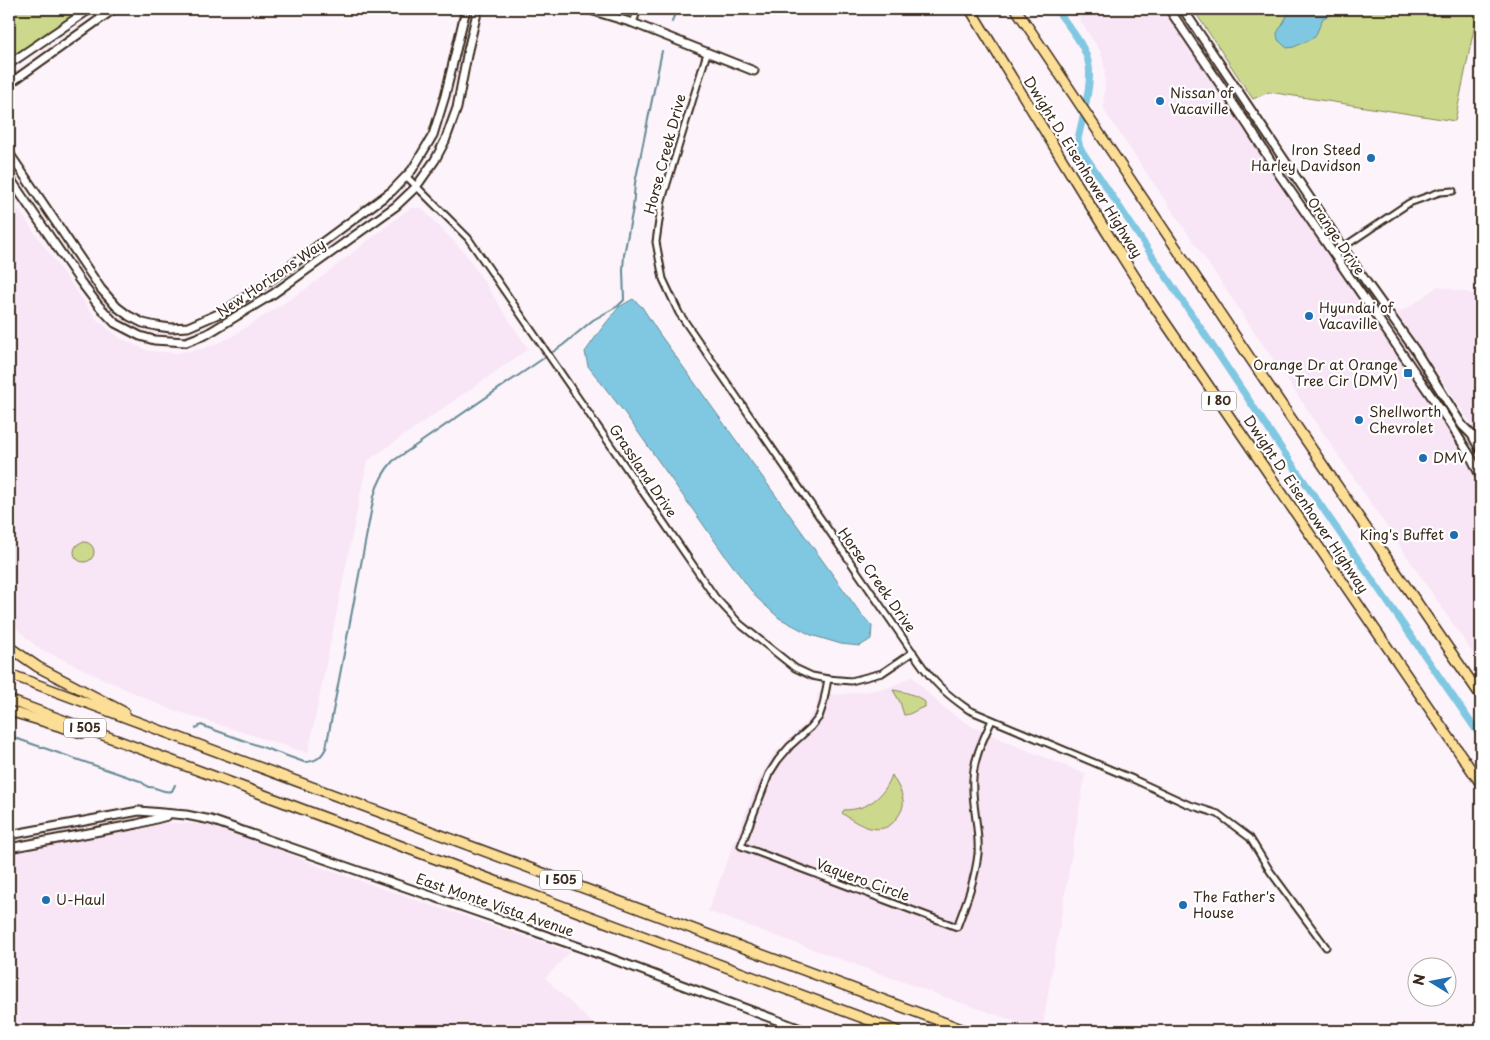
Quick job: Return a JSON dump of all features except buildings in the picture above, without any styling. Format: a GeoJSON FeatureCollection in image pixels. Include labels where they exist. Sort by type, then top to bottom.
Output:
{"type":"FeatureCollection","features":[{"type":"Feature","properties":{"kind":"highway","name":"Dwight D. Eisenhower Highway"},"geometry":{"type":"LineString","coordinates":[[970,9],[1131,271],[1481,784]]}},
{"type":"Feature","properties":{"kind":"highway","name":"Dwight D. Eisenhower Highway"},"geometry":{"type":"LineString","coordinates":[[1016,9],[1265,380],[1481,696]]}},
{"type":"Feature","properties":{"kind":"highway"},"geometry":{"type":"LineString","coordinates":[[9,647],[45,671],[156,729]]}},
{"type":"Feature","properties":{"kind":"highway","name":"I 505"},"geometry":{"type":"LineString","coordinates":[[9,674],[967,1031]]}},
{"type":"Feature","properties":{"kind":"highway","name":"I 505"},"geometry":{"type":"LineString","coordinates":[[9,700],[898,1031]]}},
{"type":"Feature","properties":{"kind":"highway"},"geometry":{"type":"LineString","coordinates":[[9,711],[162,757]]}},
{"type":"Feature","properties":{"kind":"street"},"geometry":{"type":"LineString","coordinates":[[9,64],[90,9]]}},
{"type":"Feature","properties":{"kind":"street"},"geometry":{"type":"LineString","coordinates":[[9,84],[114,9]]}},
{"type":"Feature","properties":{"kind":"street","name":"New Horizons Way"},"geometry":{"type":"LineString","coordinates":[[9,153],[101,289],[117,307],[143,323],[171,328],[188,327],[224,311],[285,270],[392,191],[412,170],[433,135],[445,96],[466,9]]}},
{"type":"Feature","properties":{"kind":"street","name":"New Horizons Way"},"geometry":{"type":"LineString","coordinates":[[9,177],[80,281],[115,323],[140,336],[154,340],[186,342],[207,334],[273,294],[396,206],[416,187],[435,160],[457,108],[478,9]]}},
{"type":"Feature","properties":{"kind":"street"},"geometry":{"type":"LineString","coordinates":[[587,9],[633,23],[754,71]]}},
{"type":"Feature","properties":{"kind":"street"},"geometry":{"type":"LineString","coordinates":[[633,23],[638,9]]}},
{"type":"Feature","properties":{"kind":"street","name":"Orange Drive"},"geometry":{"type":"LineString","coordinates":[[1169,9],[1333,254],[1445,416],[1471,457],[1481,478]]}},
{"type":"Feature","properties":{"kind":"street","name":"Orange Drive"},"geometry":{"type":"LineString","coordinates":[[1184,9],[1481,451]]}},
{"type":"Feature","properties":{"kind":"street","name":"Horse Creek Drive"},"geometry":{"type":"LineString","coordinates":[[707,53],[662,200],[656,242],[663,279],[679,313],[913,652],[930,676],[948,695],[969,710],[1133,779],[1187,804],[1218,814],[1250,838],[1270,871],[1326,947]]}},
{"type":"Feature","properties":{"kind":"street","name":"Grassland Drive"},"geometry":{"type":"LineString","coordinates":[[406,176],[468,238],[715,597],[740,624],[795,668],[812,676],[828,679],[851,681],[882,672],[913,652]]}},
{"type":"Feature","properties":{"kind":"street"},"geometry":{"type":"LineString","coordinates":[[1333,254],[1409,202],[1440,192],[1453,191]]}},
{"type":"Feature","properties":{"kind":"street","name":"Vaquero Circle"},"geometry":{"type":"LineString","coordinates":[[828,679],[819,717],[812,727],[790,746],[768,774],[741,846],[957,928],[971,891],[977,861],[973,778],[980,748],[992,720]]}},
{"type":"Feature","properties":{"kind":"street","name":"East Monte Vista Avenue"},"geometry":{"type":"LineString","coordinates":[[9,835],[139,811],[211,820],[585,949],[806,1031]]}},
{"type":"Feature","properties":{"kind":"street","name":"East Monte Vista Avenue"},"geometry":{"type":"LineString","coordinates":[[9,848],[137,824],[173,814]]}},
{"type":"Feature","properties":{"kind":"shaded area"},"geometry":{"type":"Polygon","coordinates":[[[1073,9],[1162,9],[1456,438],[1481,485],[1481,665],[1104,110],[1105,68],[1101,52],[1073,9]]]}},
{"type":"Feature","properties":{"kind":"shaded area"},"geometry":{"type":"Polygon","coordinates":[[[9,197],[97,320],[120,338],[148,351],[177,353],[203,349],[230,338],[309,287],[410,208],[421,208],[465,253],[528,349],[367,461],[308,753],[168,708],[37,647],[9,622],[9,197]]]}},
{"type":"Feature","properties":{"kind":"shaded area"},"geometry":{"type":"Polygon","coordinates":[[[1438,286],[1481,296],[1481,440],[1397,313],[1411,306],[1438,286]]]}},
{"type":"Feature","properties":{"kind":"shaded area"},"geometry":{"type":"Polygon","coordinates":[[[912,677],[939,704],[973,727],[1085,774],[1042,1030],[956,1001],[708,911],[758,781],[773,755],[806,723],[816,708],[818,693],[839,695],[888,688],[912,677]]]}},
{"type":"Feature","properties":{"kind":"shaded area"},"geometry":{"type":"Polygon","coordinates":[[[169,823],[201,824],[241,834],[330,871],[570,952],[545,978],[600,1031],[9,1031],[9,850],[169,823]]]}},
{"type":"Feature","properties":{"kind":"green space"},"geometry":{"type":"Polygon","coordinates":[[[9,9],[90,9],[9,64],[9,9]]]}},
{"type":"Feature","properties":{"kind":"green space"},"geometry":{"type":"Polygon","coordinates":[[[1193,9],[1478,9],[1455,121],[1269,92],[1253,99],[1193,9]]]}},
{"type":"Feature","properties":{"kind":"green space"},"geometry":{"type":"Polygon","coordinates":[[[80,542],[88,542],[94,548],[94,556],[88,562],[80,562],[74,556],[74,548],[80,542]]]}},
{"type":"Feature","properties":{"kind":"green space"},"geometry":{"type":"Polygon","coordinates":[[[893,690],[917,697],[925,702],[925,707],[904,715],[900,702],[893,690]]]}},
{"type":"Feature","properties":{"kind":"green space"},"geometry":{"type":"Polygon","coordinates":[[[892,775],[900,790],[903,807],[900,814],[891,824],[884,828],[870,828],[855,822],[842,813],[844,810],[860,808],[874,801],[889,783],[892,775]]]}},
{"type":"Feature","properties":{"kind":"water"},"geometry":{"type":"Polygon","coordinates":[[[1291,9],[1345,9],[1323,18],[1315,37],[1294,47],[1287,48],[1278,40],[1277,33],[1291,9]]]}},
{"type":"Feature","properties":{"kind":"water"},"geometry":{"type":"Polygon","coordinates":[[[633,299],[642,307],[861,614],[872,626],[871,639],[860,646],[841,644],[811,635],[779,618],[756,597],[624,412],[588,366],[585,352],[619,307],[633,299]]]}},
{"type":"Feature","properties":{"kind":"waterway"},"geometry":{"type":"LineString","coordinates":[[672,22],[676,9]]}},
{"type":"Feature","properties":{"kind":"waterway"},"geometry":{"type":"LineString","coordinates":[[1056,9],[1080,43],[1089,66],[1088,92],[1078,139],[1080,148],[1279,445],[1481,737]]}},
{"type":"Feature","properties":{"kind":"waterway"},"geometry":{"type":"LineString","coordinates":[[196,728],[201,725],[304,762],[320,757],[326,748],[374,496],[384,473],[393,461],[563,345],[593,320],[618,306],[624,300],[624,255],[633,208],[635,183],[662,51]]}},
{"type":"Feature","properties":{"kind":"waterway"},"geometry":{"type":"LineString","coordinates":[[9,736],[140,781],[148,787],[169,792],[172,791],[175,785]]}},
{"type":"Feature","properties":{"kind":"place","name":"Nissan of Vacaville"},"geometry":{"type":"Point","coordinates":[1160,101]}},
{"type":"Feature","properties":{"kind":"place","name":"Iron Steed Harley Davidson"},"geometry":{"type":"Point","coordinates":[1371,158]}},
{"type":"Feature","properties":{"kind":"place","name":"Hyundai of Vacaville"},"geometry":{"type":"Point","coordinates":[1309,316]}},
{"type":"Feature","properties":{"kind":"place","name":"Orange Dr at Orange Tree Cir (DMV)"},"geometry":{"type":"Point","coordinates":[1408,373]}},
{"type":"Feature","properties":{"kind":"place","name":"Shellworth Chevrolet"},"geometry":{"type":"Point","coordinates":[1359,420]}},
{"type":"Feature","properties":{"kind":"place","name":"DMV"},"geometry":{"type":"Point","coordinates":[1423,458]}},
{"type":"Feature","properties":{"kind":"place","name":"King's Buffet"},"geometry":{"type":"Point","coordinates":[1454,535]}},
{"type":"Feature","properties":{"kind":"place","name":"U-Haul"},"geometry":{"type":"Point","coordinates":[46,900]}},
{"type":"Feature","properties":{"kind":"place","name":"The Father's House"},"geometry":{"type":"Point","coordinates":[1183,905]}}]}
